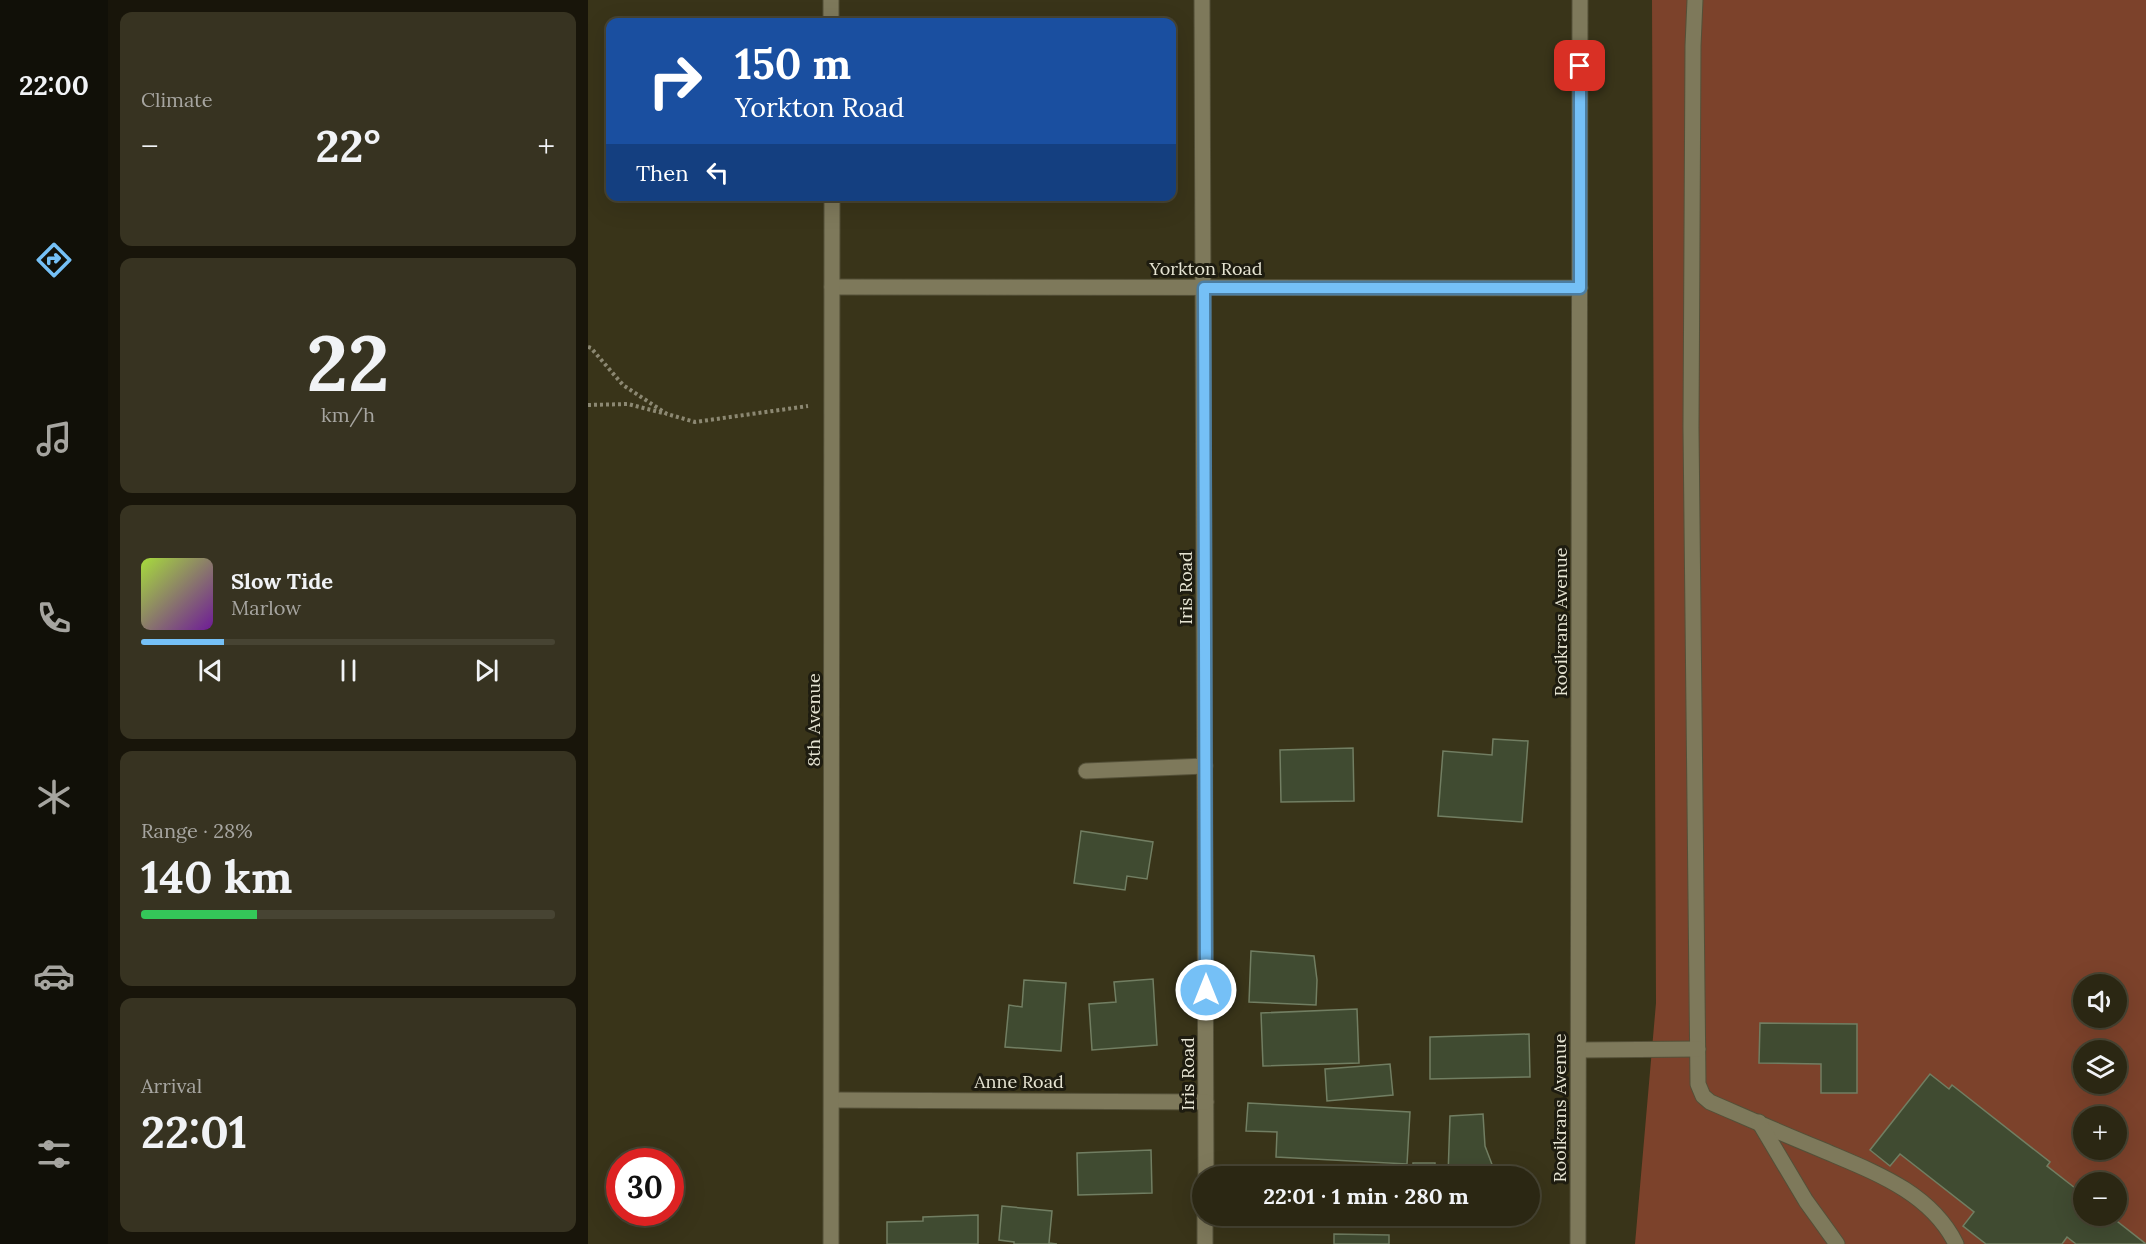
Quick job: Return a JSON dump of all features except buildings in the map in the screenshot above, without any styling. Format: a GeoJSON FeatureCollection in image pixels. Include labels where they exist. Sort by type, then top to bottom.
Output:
{"type":"FeatureCollection","features":[{"type":"Feature","properties":{"kind":"street"},"geometry":{"type":"LineString","coordinates":[[831,0],[831,18]]}},
{"type":"Feature","properties":{"kind":"street","name":"Iris Road"},"geometry":{"type":"LineString","coordinates":[[1202,0],[1206,1166]]}},
{"type":"Feature","properties":{"kind":"street","name":"Rooikrans Avenue"},"geometry":{"type":"LineString","coordinates":[[1578,1244],[1580,0]]}},
{"type":"Feature","properties":{"kind":"street"},"geometry":{"type":"LineString","coordinates":[[1695,0],[1691,428],[1698,1084],[1703,1096],[1710,1102],[1865,1168],[1905,1189],[1936,1216],[1951,1233],[1956,1244]]}},
{"type":"Feature","properties":{"kind":"street","name":"8th Avenue"},"geometry":{"type":"LineString","coordinates":[[831,1244],[832,201]]}},
{"type":"Feature","properties":{"kind":"street","name":"Yorkton Road"},"geometry":{"type":"LineString","coordinates":[[832,287],[1580,288]]}},
{"type":"Feature","properties":{"kind":"street"},"geometry":{"type":"LineString","coordinates":[[1086,771],[1205,765]]}},
{"type":"Feature","properties":{"kind":"street"},"geometry":{"type":"LineString","coordinates":[[1579,1050],[1698,1049]]}},
{"type":"Feature","properties":{"kind":"street","name":"Anne Road"},"geometry":{"type":"LineString","coordinates":[[832,1100],[1206,1102]]}},
{"type":"Feature","properties":{"kind":"street"},"geometry":{"type":"LineString","coordinates":[[1759,1122],[1806,1201],[1837,1244]]}},
{"type":"Feature","properties":{"kind":"street"},"geometry":{"type":"LineString","coordinates":[[1205,1226],[1205,1244]]}},
{"type":"Feature","properties":{"kind":"path"},"geometry":{"type":"LineString","coordinates":[[588,347],[623,385],[667,414]]}},
{"type":"Feature","properties":{"kind":"path"},"geometry":{"type":"LineString","coordinates":[[588,405],[628,404],[695,422],[832,402]]}},
{"type":"Feature","properties":{"kind":"shaded area"},"geometry":{"type":"Polygon","coordinates":[[[1652,0],[2146,0],[2146,1244],[1635,1244],[1656,1003],[1652,0]]]}},
{"type":"Feature","properties":{"kind":"route"},"geometry":{"type":"LineString","coordinates":[[1206,990],[1204,288],[1580,288],[1580,66]]}}]}
